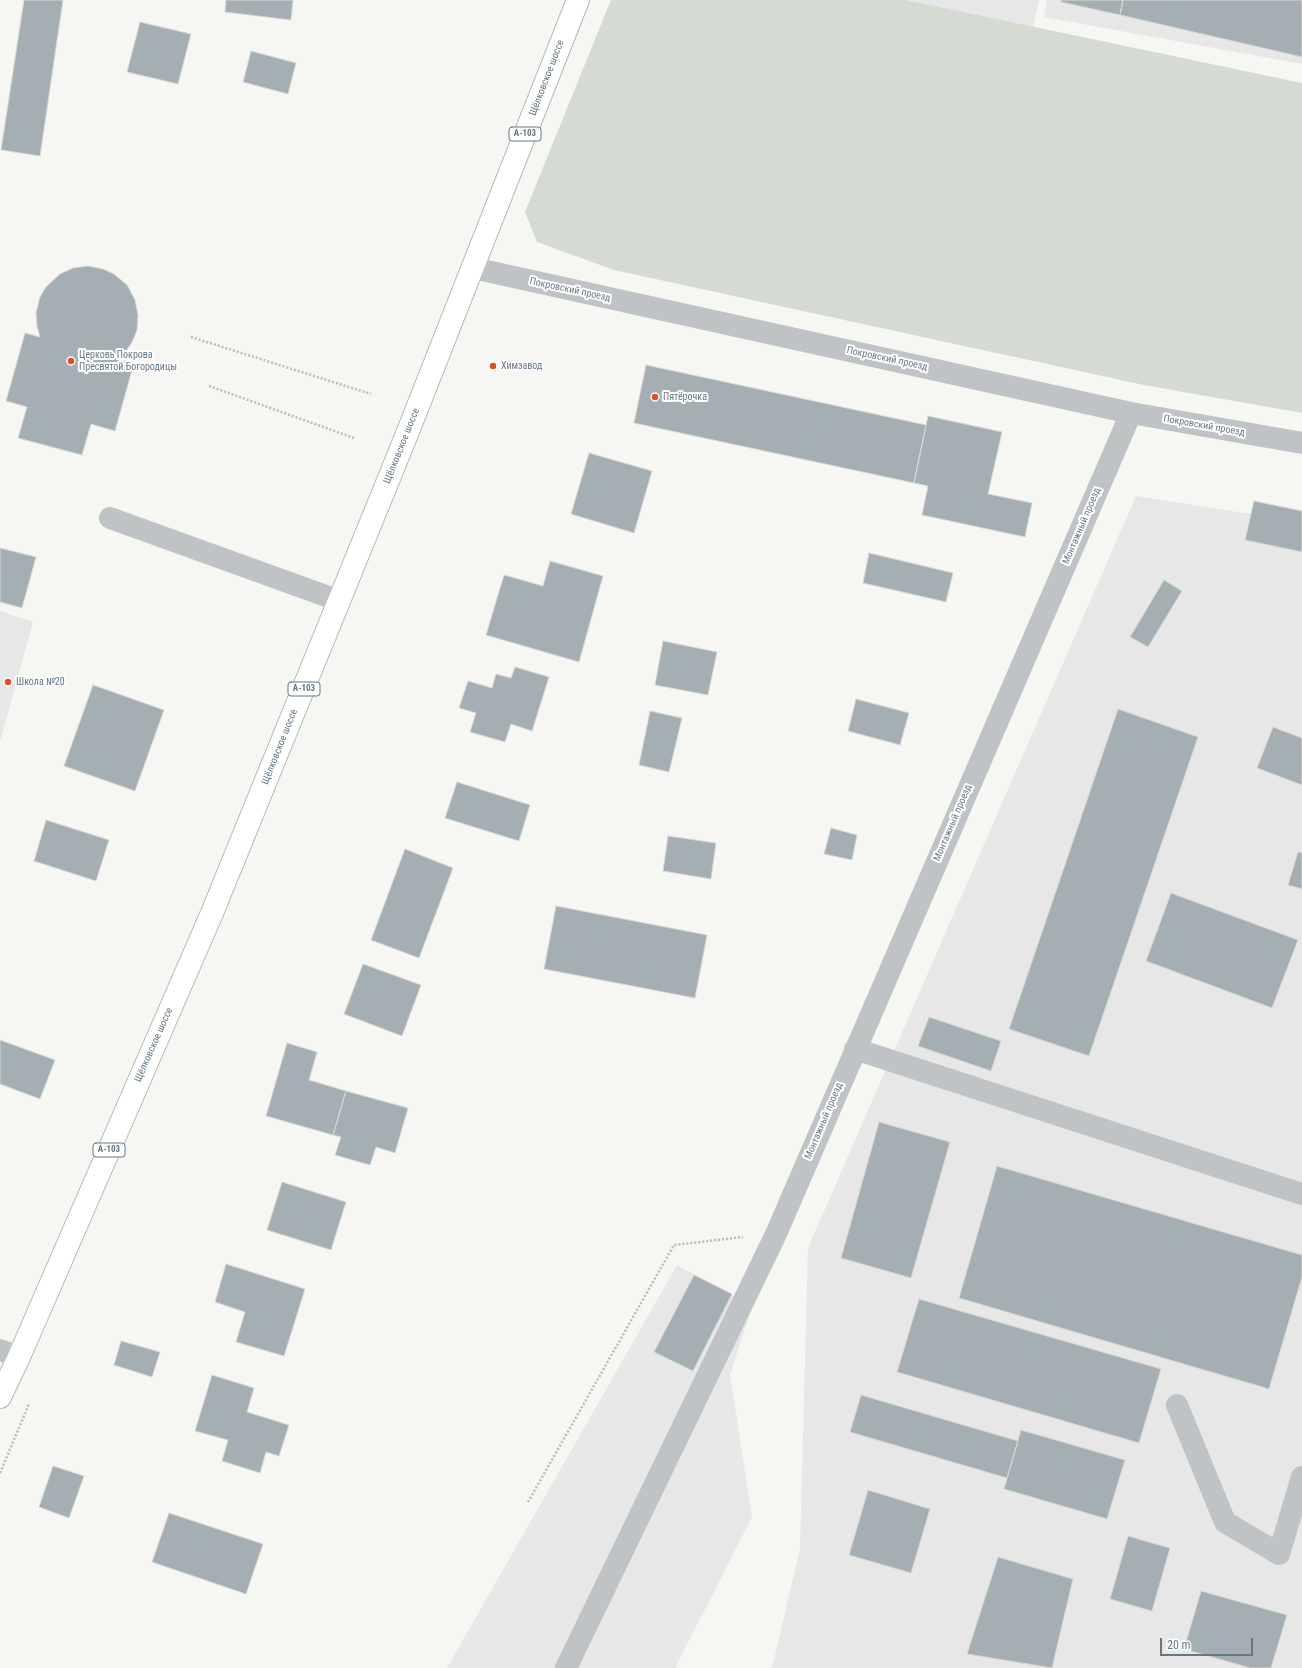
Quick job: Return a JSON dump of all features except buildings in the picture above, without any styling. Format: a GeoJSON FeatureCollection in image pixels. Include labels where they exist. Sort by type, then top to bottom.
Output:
{"type":"FeatureCollection","features":[{"type":"Feature","properties":{"kind":"main road","name":"Щёлковское шоссе"},"geometry":{"type":"LineString","coordinates":[[0,1397],[10,1353],[212,913],[340,601],[578,0]]}},
{"type":"Feature","properties":{"kind":"street","name":"Покровский проезд"},"geometry":{"type":"LineString","coordinates":[[473,268],[1131,413],[1302,444]]}},
{"type":"Feature","properties":{"kind":"street","name":"Монтажный проезд"},"geometry":{"type":"LineString","coordinates":[[566,1668],[776,1234],[1131,413]]}},
{"type":"Feature","properties":{"kind":"street"},"geometry":{"type":"LineString","coordinates":[[110,518],[340,601]]}},
{"type":"Feature","properties":{"kind":"street"},"geometry":{"type":"LineString","coordinates":[[855,1049],[1302,1194]]}},
{"type":"Feature","properties":{"kind":"street"},"geometry":{"type":"LineString","coordinates":[[1177,1405],[1225,1522],[1279,1554],[1302,1477]]}},
{"type":"Feature","properties":{"kind":"path"},"geometry":{"type":"LineString","coordinates":[[191,337],[371,394]]}},
{"type":"Feature","properties":{"kind":"path"},"geometry":{"type":"LineString","coordinates":[[209,386],[354,438]]}},
{"type":"Feature","properties":{"kind":"path"},"geometry":{"type":"LineString","coordinates":[[528,1502],[674,1245],[776,1234]]}},
{"type":"Feature","properties":{"kind":"shaded area"},"geometry":{"type":"Polygon","coordinates":[[[611,0],[906,0],[1302,83],[1302,413],[1144,385],[614,270],[537,242],[525,212],[611,0]]]}},
{"type":"Feature","properties":{"kind":"shaded area"},"geometry":{"type":"Polygon","coordinates":[[[906,0],[1039,0],[1033,27],[906,0]]]}},
{"type":"Feature","properties":{"kind":"shaded area"},"geometry":{"type":"Polygon","coordinates":[[[1047,0],[1302,0],[1302,64],[1044,17],[1047,0]]]}},
{"type":"Feature","properties":{"kind":"shaded area"},"geometry":{"type":"Polygon","coordinates":[[[1136,496],[1302,522],[1302,1668],[772,1668],[800,1549],[808,1248],[1136,496]]]}},
{"type":"Feature","properties":{"kind":"shaded area","name":"Школа №20"},"geometry":{"type":"Polygon","coordinates":[[[0,611],[33,622],[0,742],[0,611]]]}},
{"type":"Feature","properties":{"kind":"shaded area"},"geometry":{"type":"Polygon","coordinates":[[[677,1265],[752,1306],[730,1375],[752,1517],[675,1668],[447,1668],[677,1265]]]}},
{"type":"Feature","properties":{"kind":"place","name":"Церковь Покрова Пресвятой Богородицы"},"geometry":{"type":"Point","coordinates":[71,361]}},
{"type":"Feature","properties":{"kind":"place","name":"Химзавод"},"geometry":{"type":"Point","coordinates":[493,366]}},
{"type":"Feature","properties":{"kind":"place","name":"Пятёрочка"},"geometry":{"type":"Point","coordinates":[655,397]}},
{"type":"Feature","properties":{"kind":"place","name":"Школа №20"},"geometry":{"type":"Point","coordinates":[8,682]}}]}
